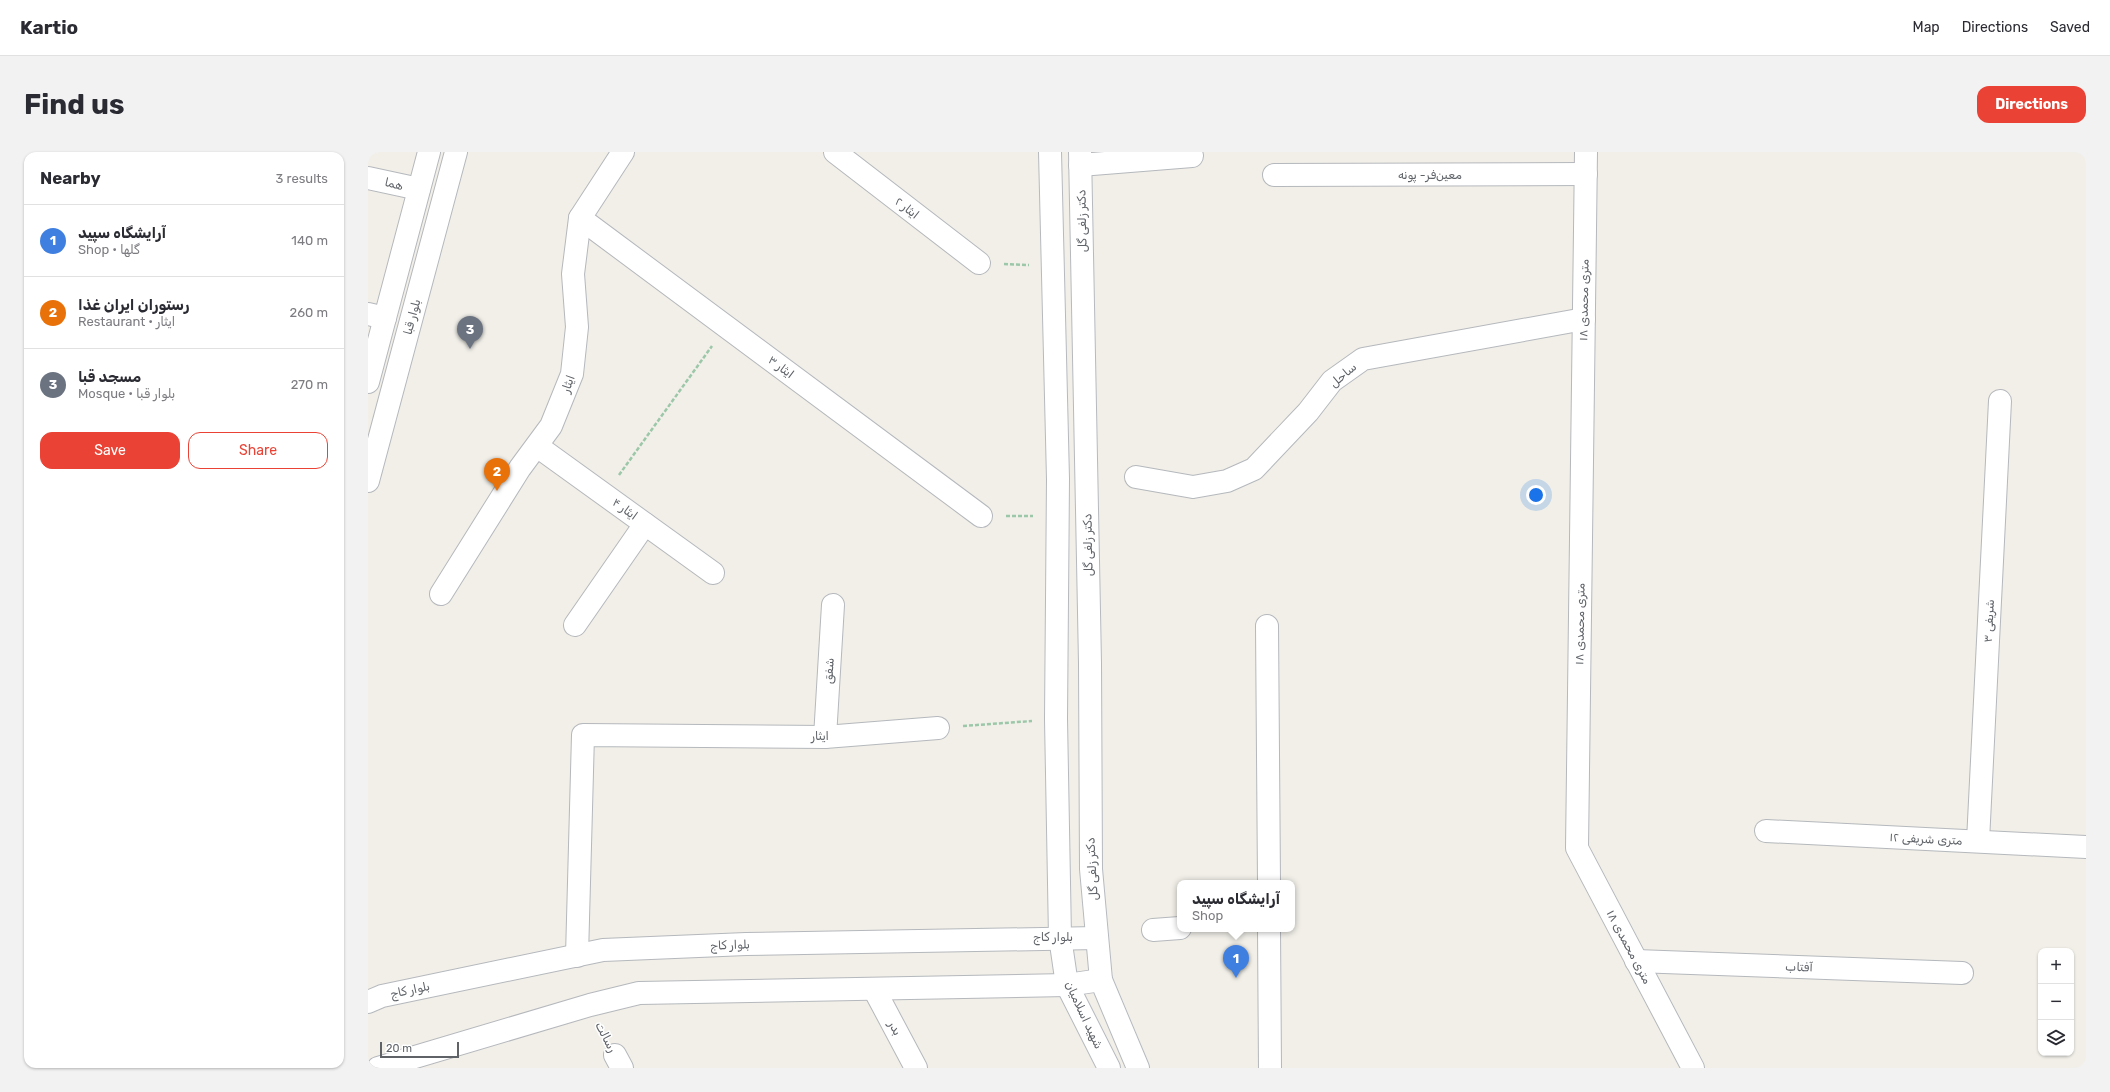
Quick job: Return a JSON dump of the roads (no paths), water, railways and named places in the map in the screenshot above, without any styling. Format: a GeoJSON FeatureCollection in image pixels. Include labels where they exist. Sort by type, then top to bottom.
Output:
{"type":"FeatureCollection","features":[{"type":"Feature","properties":{"kind":"street"},"geometry":{"type":"LineString","coordinates":[[368,382],[376,316],[419,189],[429,152]]}},
{"type":"Feature","properties":{"kind":"street","name":"بلوار قبا"},"geometry":{"type":"LineString","coordinates":[[368,481],[456,152]]}},
{"type":"Feature","properties":{"kind":"street","name":"ایثار"},"geometry":{"type":"LineString","coordinates":[[441,594],[551,426],[572,374],[576,327],[573,274],[580,218],[623,152]]}},
{"type":"Feature","properties":{"kind":"street","name":"ایثار ۲"},"geometry":{"type":"LineString","coordinates":[[835,152],[979,263]]}},
{"type":"Feature","properties":{"kind":"street"},"geometry":{"type":"LineString","coordinates":[[1050,152],[1054,265],[1058,516],[1056,719],[1060,937]]}},
{"type":"Feature","properties":{"kind":"street","name":"۱۸ متری محمدی"},"geometry":{"type":"LineString","coordinates":[[1586,152],[1577,848],[1693,1068]]}},
{"type":"Feature","properties":{"kind":"street"},"geometry":{"type":"LineString","coordinates":[[1080,158],[1192,156]]}},
{"type":"Feature","properties":{"kind":"street","name":"دکتر زلفی گل"},"geometry":{"type":"LineString","coordinates":[[1080,158],[1090,663],[1091,869],[1097,938]]}},
{"type":"Feature","properties":{"kind":"street","name":"معین‌فر- پونه"},"geometry":{"type":"LineString","coordinates":[[1274,176],[1586,174]]}},
{"type":"Feature","properties":{"kind":"street","name":"هما"},"geometry":{"type":"LineString","coordinates":[[368,178],[419,189]]}},
{"type":"Feature","properties":{"kind":"street","name":"ایثار ۳"},"geometry":{"type":"LineString","coordinates":[[580,218],[981,516]]}},
{"type":"Feature","properties":{"kind":"street","name":"ساحل"},"geometry":{"type":"LineString","coordinates":[[1136,477],[1192,487],[1227,481],[1254,468],[1308,412],[1332,381],[1363,359],[1584,319]]}},
{"type":"Feature","properties":{"kind":"street","name":"شریفی ۳"},"geometry":{"type":"LineString","coordinates":[[1978,842],[2000,401]]}},
{"type":"Feature","properties":{"kind":"street","name":"ایثار ۴"},"geometry":{"type":"LineString","coordinates":[[537,446],[713,573]]}},
{"type":"Feature","properties":{"kind":"street"},"geometry":{"type":"LineString","coordinates":[[575,625],[645,524]]}},
{"type":"Feature","properties":{"kind":"street","name":"شفق"},"geometry":{"type":"LineString","coordinates":[[825,737],[833,605]]}},
{"type":"Feature","properties":{"kind":"street"},"geometry":{"type":"LineString","coordinates":[[1267,626],[1269,880]]}},
{"type":"Feature","properties":{"kind":"street","name":"ایثار"},"geometry":{"type":"LineString","coordinates":[[577,956],[583,735],[825,737],[938,728]]}},
{"type":"Feature","properties":{"kind":"street","name":"۱۲ متری شریفی"},"geometry":{"type":"LineString","coordinates":[[1766,831],[2086,847]]}},
{"type":"Feature","properties":{"kind":"street"},"geometry":{"type":"LineString","coordinates":[[1153,930],[1177,928]]}},
{"type":"Feature","properties":{"kind":"street"},"geometry":{"type":"LineString","coordinates":[[1269,932],[1270,1068]]}},
{"type":"Feature","properties":{"kind":"street","name":"بلوار کاج"},"geometry":{"type":"LineString","coordinates":[[368,1002],[382,996],[603,950],[1060,937],[1097,938]]}},
{"type":"Feature","properties":{"kind":"street","name":"شهید اسلامیان"},"geometry":{"type":"LineString","coordinates":[[1060,937],[1067,985],[1109,1068]]}},
{"type":"Feature","properties":{"kind":"street"},"geometry":{"type":"LineString","coordinates":[[1097,938],[1101,980],[1138,1068]]}},
{"type":"Feature","properties":{"kind":"street","name":"آفتاب"},"geometry":{"type":"LineString","coordinates":[[1636,961],[1962,973]]}},
{"type":"Feature","properties":{"kind":"street"},"geometry":{"type":"LineString","coordinates":[[378,1068],[639,993],[1067,985],[1101,980]]}},
{"type":"Feature","properties":{"kind":"street","name":"بدر"},"geometry":{"type":"LineString","coordinates":[[874,989],[916,1068]]}},
{"type":"Feature","properties":{"kind":"street"},"geometry":{"type":"LineString","coordinates":[[368,1058],[371,1068]]}},
{"type":"Feature","properties":{"kind":"place","name":"مسجد قبا"},"geometry":{"type":"Point","coordinates":[470,349]}},
{"type":"Feature","properties":{"kind":"place","name":"رستوران ایران غذا"},"geometry":{"type":"Point","coordinates":[497,491]}},
{"type":"Feature","properties":{"kind":"place","name":"آرایشگاه سپید"},"geometry":{"type":"Point","coordinates":[1236,978]}}]}
